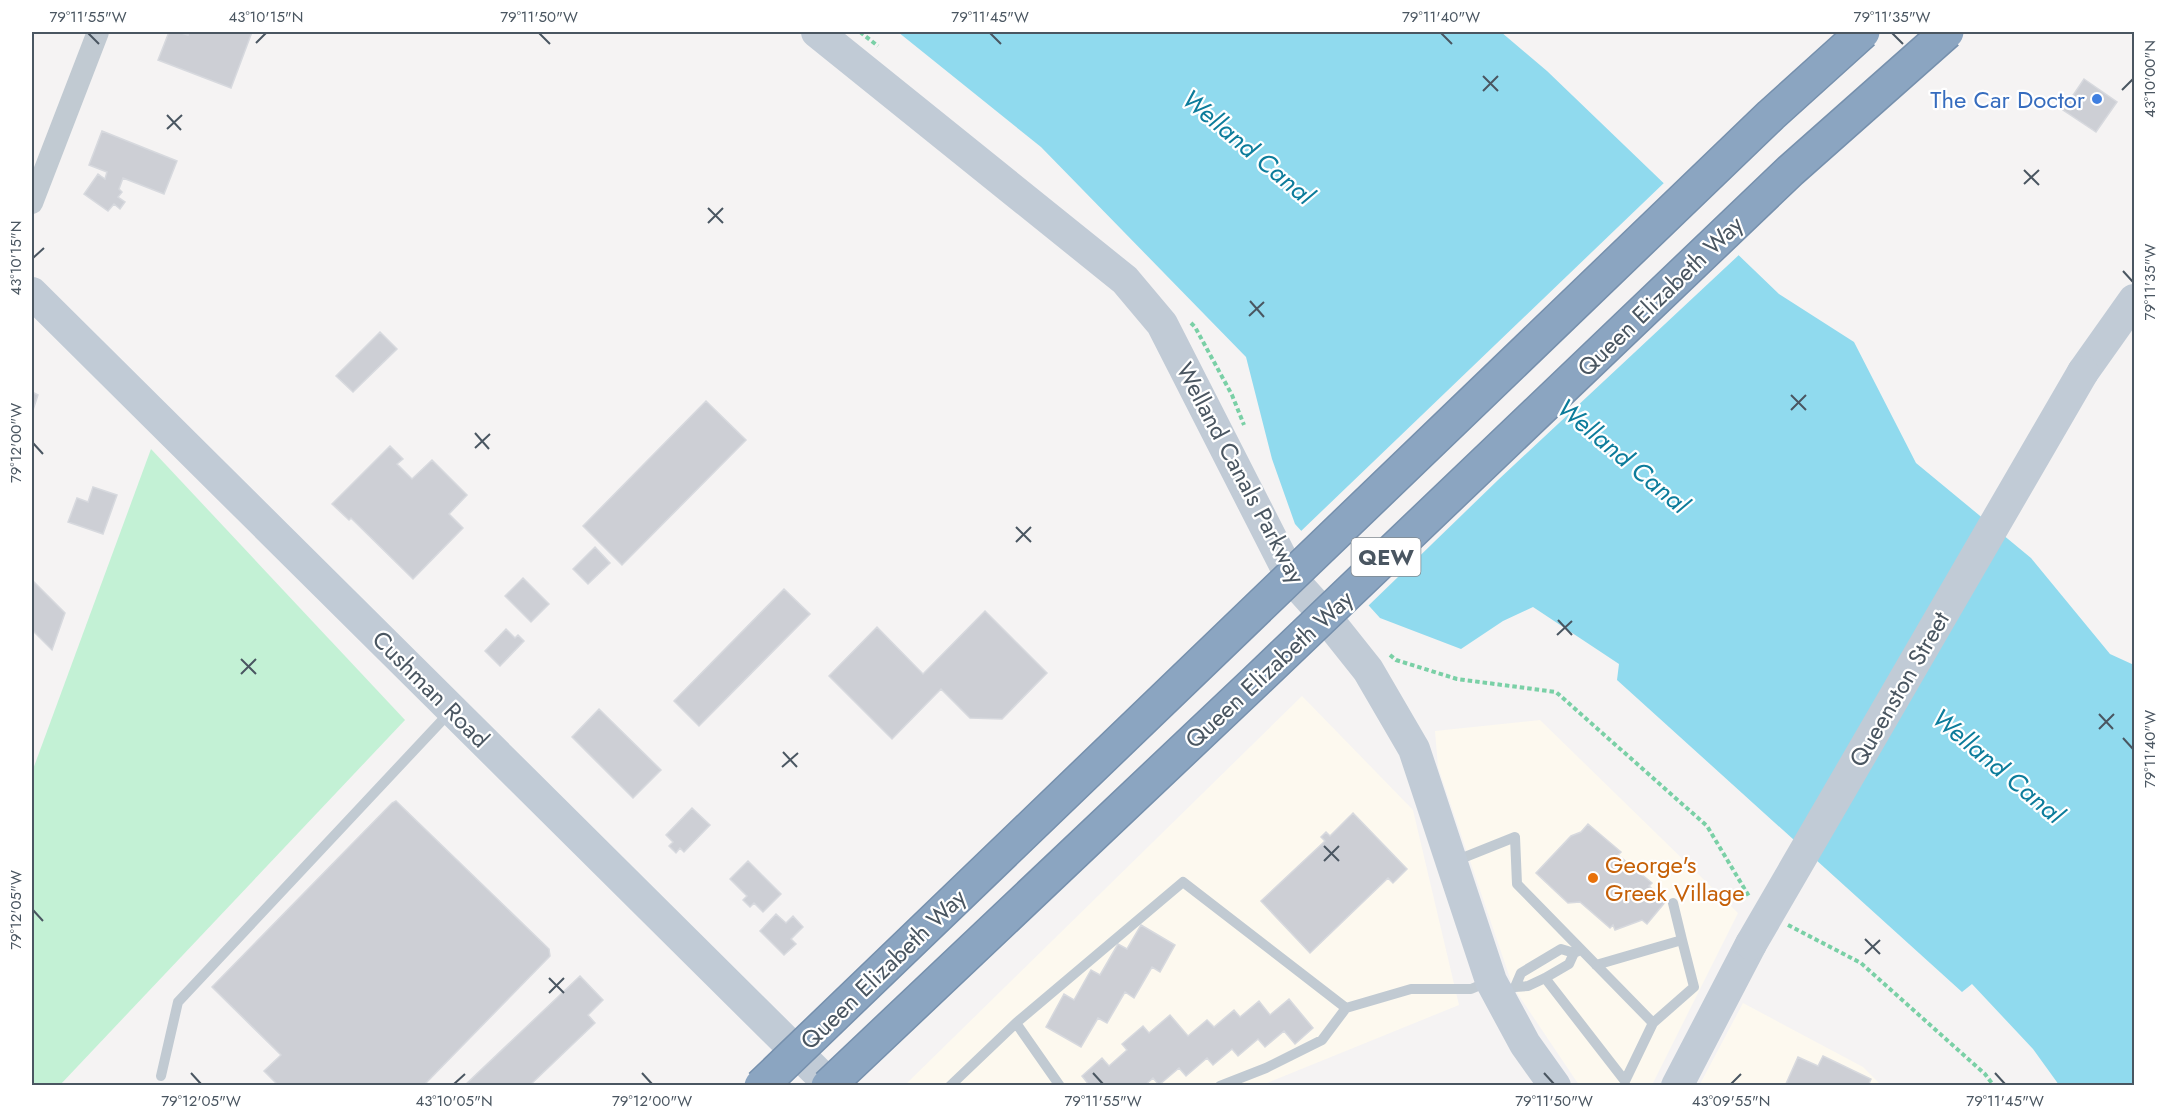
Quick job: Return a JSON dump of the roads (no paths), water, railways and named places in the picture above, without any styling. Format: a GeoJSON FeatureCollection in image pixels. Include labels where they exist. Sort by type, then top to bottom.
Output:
{"type":"FeatureCollection","features":[{"type":"Feature","properties":{"kind":"highway","name":"Queen Elizabeth Way"},"geometry":{"type":"LineString","coordinates":[[761,1086],[1754,132],[1863,32]]}},
{"type":"Feature","properties":{"kind":"highway","name":"Queen Elizabeth Way"},"geometry":{"type":"LineString","coordinates":[[830,1086],[1790,171],[1947,32]]}},
{"type":"Feature","properties":{"kind":"main road","name":"Welland Canals Parkway"},"geometry":{"type":"LineString","coordinates":[[818,32],[1125,280],[1162,324],[1292,579],[1368,669],[1413,749],[1452,862],[1525,1044],[1555,1086]]}},
{"type":"Feature","properties":{"kind":"main road","name":"Cushman Road"},"geometry":{"type":"LineString","coordinates":[[32,293],[830,1086]]}},
{"type":"Feature","properties":{"kind":"main road","name":"Queenston Street"},"geometry":{"type":"LineString","coordinates":[[1677,1086],[1751,944],[2083,372],[2134,300]]}},
{"type":"Feature","properties":{"kind":"street"},"geometry":{"type":"LineString","coordinates":[[32,202],[98,32]]}},
{"type":"Feature","properties":{"kind":"lane"},"geometry":{"type":"LineString","coordinates":[[161,1076],[178,1002],[452,710]]}},
{"type":"Feature","properties":{"kind":"lane"},"geometry":{"type":"LineString","coordinates":[[1452,862],[1515,837],[1517,884],[1577,952],[1596,965],[1653,1023]]}},
{"type":"Feature","properties":{"kind":"lane"},"geometry":{"type":"LineString","coordinates":[[950,1086],[1016,1023],[1183,882],[1346,1008]]}},
{"type":"Feature","properties":{"kind":"lane"},"geometry":{"type":"LineString","coordinates":[[1545,978],[1625,1081],[1653,1023],[1694,987],[1673,903]]}},
{"type":"Feature","properties":{"kind":"lane"},"geometry":{"type":"LineString","coordinates":[[1596,965],[1682,940]]}},
{"type":"Feature","properties":{"kind":"lane"},"geometry":{"type":"LineString","coordinates":[[1502,988],[1521,973],[1561,949],[1577,952]]}},
{"type":"Feature","properties":{"kind":"lane"},"geometry":{"type":"LineString","coordinates":[[1220,1086],[1266,1068],[1322,1040],[1346,1008],[1411,989],[1527,986],[1569,964],[1577,952]]}},
{"type":"Feature","properties":{"kind":"lane"},"geometry":{"type":"LineString","coordinates":[[1016,1023],[1060,1086]]}},
{"type":"Feature","properties":{"kind":"water","name":"Welland Canal"},"geometry":{"type":"Polygon","coordinates":[[[898,32],[1501,32],[1547,71],[1779,294],[1854,342],[1916,463],[2031,558],[2110,654],[2134,665],[2134,1085],[2059,1085],[2033,1049],[1972,984],[1962,992],[1617,680],[1619,664],[1533,607],[1503,621],[1461,649],[1380,618],[1295,524],[1272,459],[1246,357],[1041,147],[898,32]]]}},
{"type":"Feature","properties":{"kind":"place","name":"The Car Doctor"},"geometry":{"type":"Point","coordinates":[2097,99]}},
{"type":"Feature","properties":{"kind":"place","name":"George's Greek Village"},"geometry":{"type":"Point","coordinates":[1593,878]}}]}
